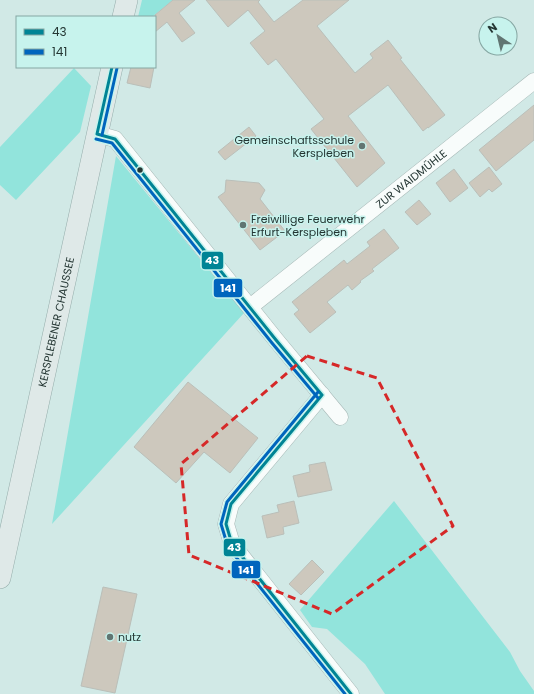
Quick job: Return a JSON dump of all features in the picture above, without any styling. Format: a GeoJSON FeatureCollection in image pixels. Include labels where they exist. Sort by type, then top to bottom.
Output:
{"type":"FeatureCollection","features":[{"type":"Feature","properties":{"kind":"main road"},"geometry":{"type":"LineString","coordinates":[[123,16],[127,0]]}},
{"type":"Feature","properties":{"kind":"main road","name":"KERSPLEBENER CHAUSSEE"},"geometry":{"type":"LineString","coordinates":[[0,578],[112,68]]}},
{"type":"Feature","properties":{"kind":"street","name":"ZUR WAIDMÜHLE"},"geometry":{"type":"LineString","coordinates":[[250,307],[534,81]]}},
{"type":"Feature","properties":{"kind":"street"},"geometry":{"type":"LineString","coordinates":[[97,134],[115,139],[340,417]]}},
{"type":"Feature","properties":{"kind":"street"},"geometry":{"type":"LineString","coordinates":[[322,395],[232,504],[226,524],[232,544],[351,694]]}},
{"type":"Feature","properties":{"kind":"highlighted area"},"geometry":{"type":"Polygon","coordinates":[[[307,356],[377,378],[453,526],[332,614],[189,555],[181,464],[307,356]]]}},
{"type":"Feature","properties":{"kind":"shaded area"},"geometry":{"type":"Polygon","coordinates":[[[142,0],[173,0],[153,16],[138,16],[142,0]]]}},
{"type":"Feature","properties":{"kind":"shaded area"},"geometry":{"type":"Polygon","coordinates":[[[74,68],[91,86],[80,132],[16,200],[0,185],[0,147],[74,68]]]}},
{"type":"Feature","properties":{"kind":"shaded area"},"geometry":{"type":"Polygon","coordinates":[[[116,156],[244,313],[52,524],[116,156]]]}},
{"type":"Feature","properties":{"kind":"shaded area"},"geometry":{"type":"Polygon","coordinates":[[[394,501],[510,652],[520,671],[534,691],[534,694],[385,694],[365,664],[327,629],[312,627],[300,610],[394,501]]]}},
{"type":"Feature","properties":{"kind":"building"},"geometry":{"type":"Polygon","coordinates":[[[173,0],[195,0],[179,13],[195,33],[182,42],[167,22],[156,31],[155,15],[173,0]]]}},
{"type":"Feature","properties":{"kind":"building"},"geometry":{"type":"Polygon","coordinates":[[[206,0],[260,0],[258,2],[274,22],[303,0],[349,0],[317,26],[355,73],[373,58],[370,54],[388,40],[402,58],[400,59],[445,115],[423,131],[388,85],[348,116],[385,163],[357,187],[311,129],[324,119],[276,59],[268,65],[250,43],[265,31],[248,10],[228,27],[206,0]]]}},
{"type":"Feature","properties":{"kind":"building"},"geometry":{"type":"Polygon","coordinates":[[[131,68],[154,68],[150,88],[127,83],[131,68]]]}},
{"type":"Feature","properties":{"kind":"building"},"geometry":{"type":"Polygon","coordinates":[[[534,105],[534,140],[496,171],[479,150],[534,105]]]}},
{"type":"Feature","properties":{"kind":"building"},"geometry":{"type":"Polygon","coordinates":[[[249,127],[256,136],[225,160],[218,152],[249,127]]]}},
{"type":"Feature","properties":{"kind":"building"},"geometry":{"type":"Polygon","coordinates":[[[489,167],[502,184],[492,192],[489,189],[480,197],[469,183],[489,167]]]}},
{"type":"Feature","properties":{"kind":"building"},"geometry":{"type":"Polygon","coordinates":[[[454,169],[468,188],[450,202],[436,183],[454,169]]]}},
{"type":"Feature","properties":{"kind":"building"},"geometry":{"type":"Polygon","coordinates":[[[226,180],[259,183],[265,190],[260,199],[285,231],[260,250],[218,197],[225,192],[226,180]]]}},
{"type":"Feature","properties":{"kind":"building"},"geometry":{"type":"Polygon","coordinates":[[[419,200],[431,214],[417,225],[405,212],[419,200]]]}},
{"type":"Feature","properties":{"kind":"building"},"geometry":{"type":"Polygon","coordinates":[[[384,229],[399,248],[372,269],[374,271],[360,281],[361,282],[352,290],[348,285],[327,302],[336,312],[310,333],[294,314],[299,310],[292,302],[344,260],[347,264],[370,246],[367,242],[384,229]]]}},
{"type":"Feature","properties":{"kind":"building"},"geometry":{"type":"Polygon","coordinates":[[[188,382],[258,438],[230,473],[204,452],[176,483],[134,447],[188,382]]]}},
{"type":"Feature","properties":{"kind":"building"},"geometry":{"type":"Polygon","coordinates":[[[325,462],[332,490],[298,497],[293,476],[310,472],[309,465],[325,462]]]}},
{"type":"Feature","properties":{"kind":"building"},"geometry":{"type":"Polygon","coordinates":[[[294,501],[299,523],[283,527],[284,534],[267,538],[262,516],[279,512],[277,505],[294,501]]]}},
{"type":"Feature","properties":{"kind":"building"},"geometry":{"type":"Polygon","coordinates":[[[312,560],[324,572],[301,595],[289,584],[312,560]]]}},
{"type":"Feature","properties":{"kind":"building"},"geometry":{"type":"Polygon","coordinates":[[[103,587],[137,594],[115,693],[81,686],[103,587]]]}},
{"type":"Feature","properties":{"kind":"transit line","name":"43"},"geometry":{"type":"LineString","coordinates":[[97,134],[112,68]]}},
{"type":"Feature","properties":{"kind":"transit line","name":"141"},"geometry":{"type":"LineString","coordinates":[[102,135],[117,68]]}},
{"type":"Feature","properties":{"kind":"transit line","name":"43"},"geometry":{"type":"LineString","coordinates":[[97,134],[115,139],[322,395]]}},
{"type":"Feature","properties":{"kind":"transit line","name":"141"},"geometry":{"type":"LineString","coordinates":[[96,139],[112,143],[272,343],[318,398]]}},
{"type":"Feature","properties":{"kind":"transit line","name":"141"},"geometry":{"type":"LineString","coordinates":[[318,392],[227,502],[221,524],[228,547],[345,694]]}},
{"type":"Feature","properties":{"kind":"transit line","name":"43"},"geometry":{"type":"LineString","coordinates":[[322,395],[231,504],[226,524],[232,544],[351,694]]}},
{"type":"Feature","properties":{"kind":"place","name":"Gemeinschaftsschule Kerspleben"},"geometry":{"type":"Point","coordinates":[362,146]}},
{"type":"Feature","properties":{"kind":"place","name":"Freiwillige Feuerwehr Erfurt-Kerspleben"},"geometry":{"type":"Point","coordinates":[243,225]}},
{"type":"Feature","properties":{"kind":"place","name":"nutz"},"geometry":{"type":"Point","coordinates":[110,637]}}]}
